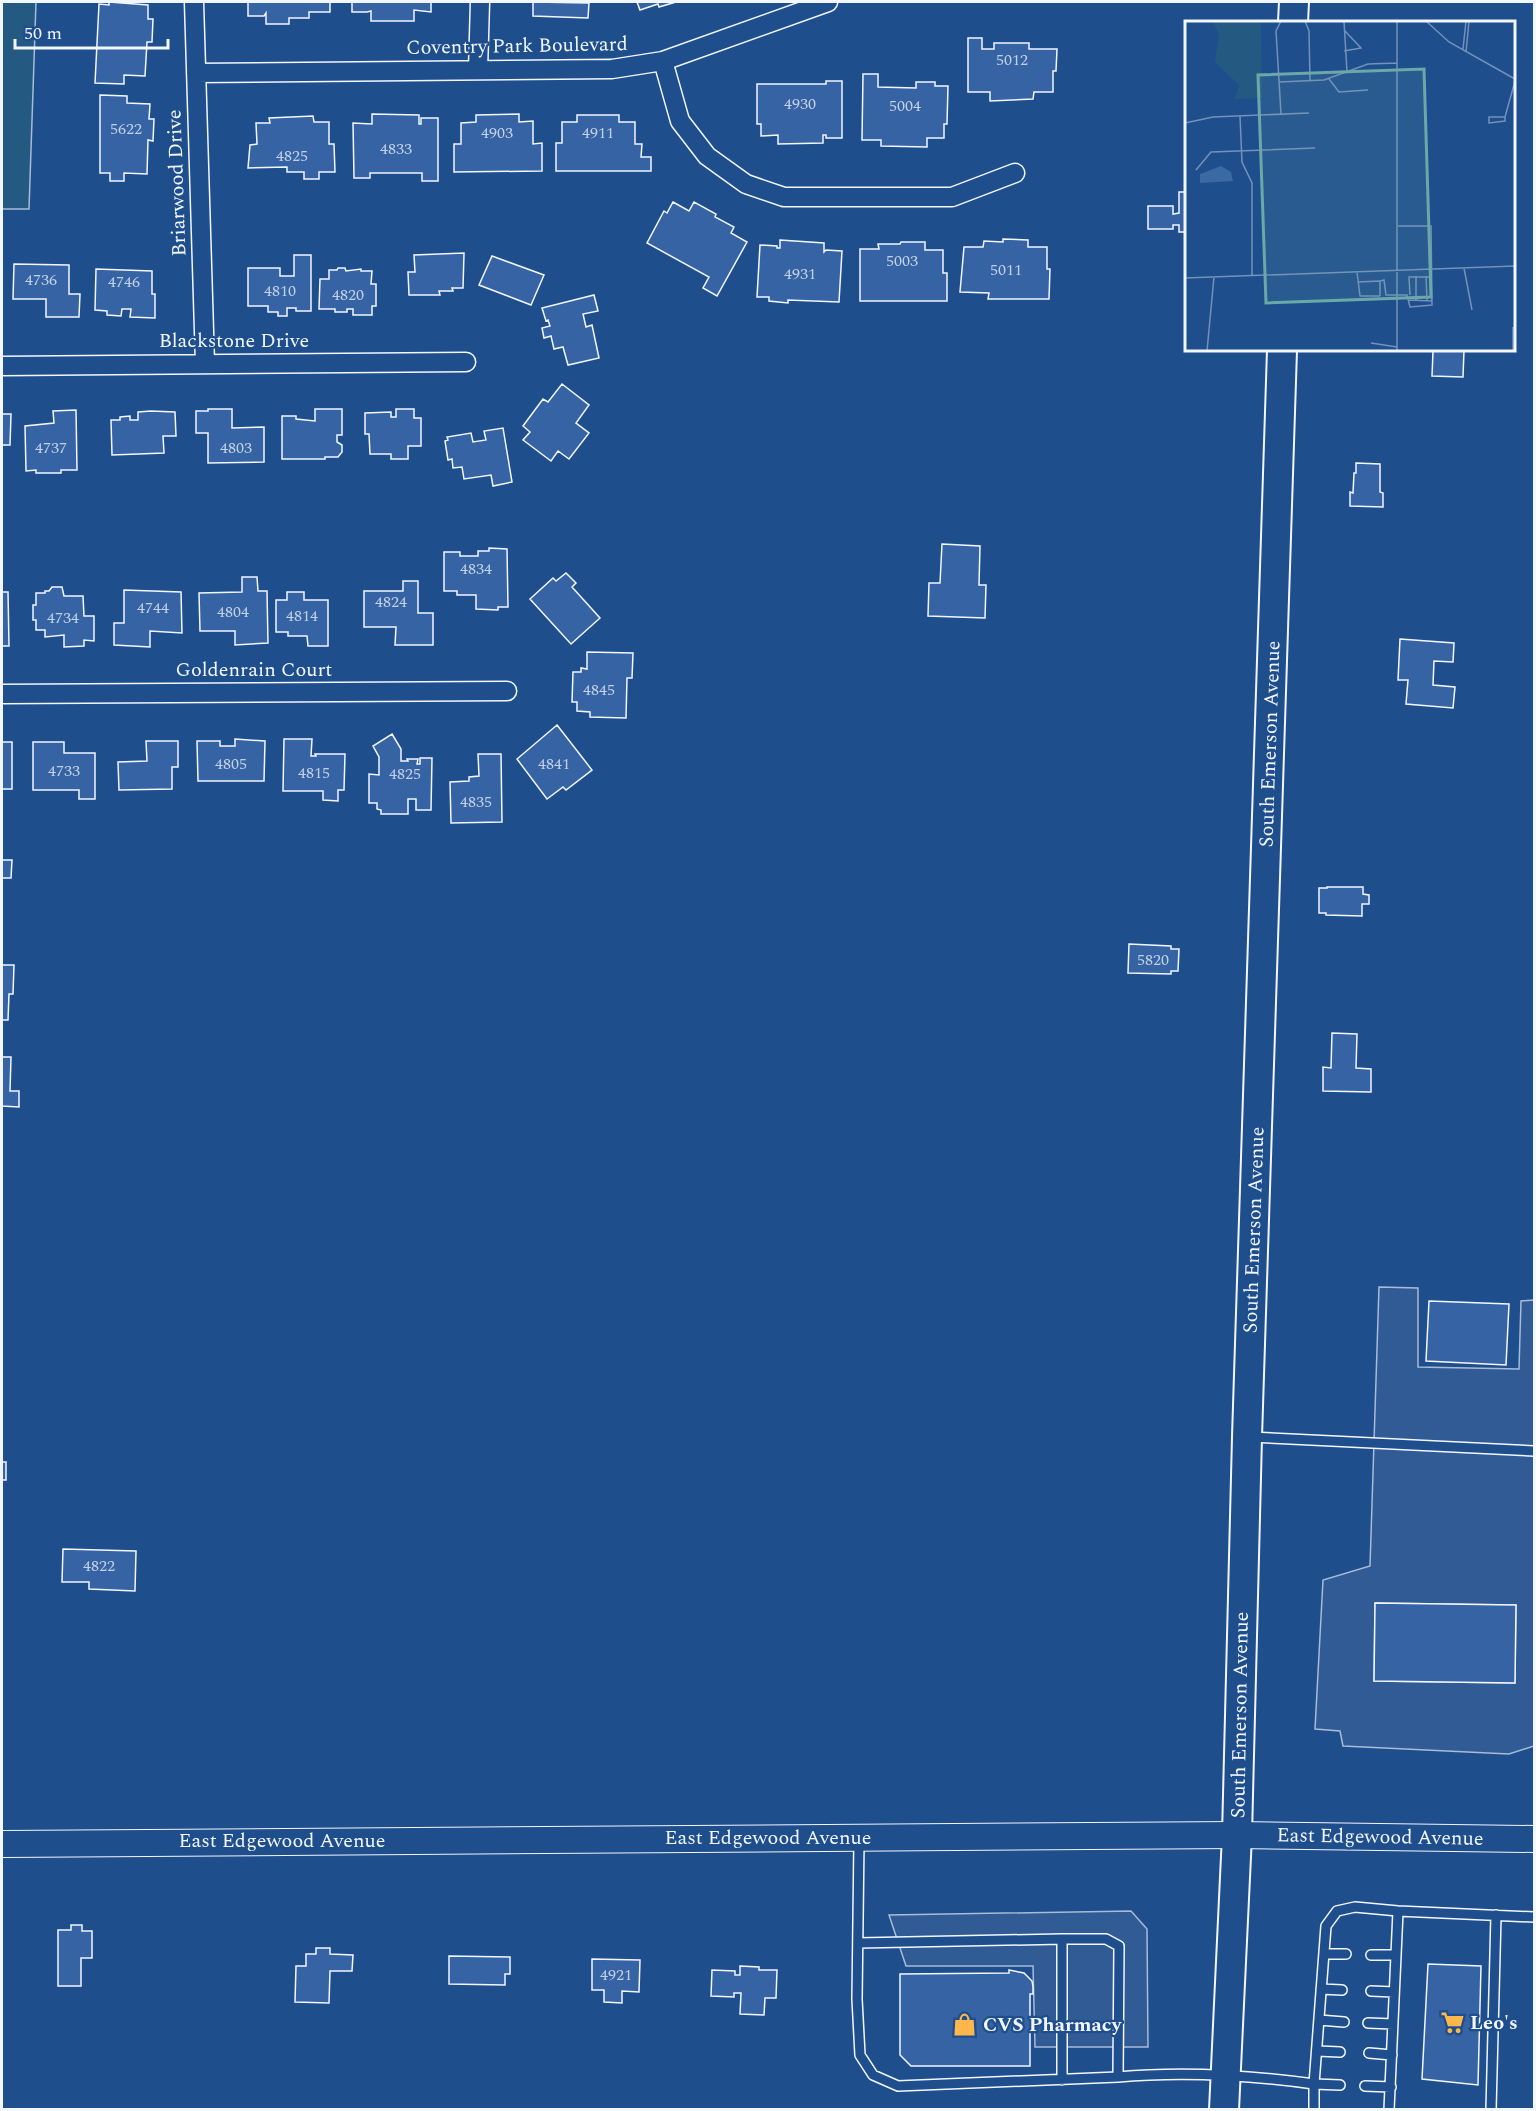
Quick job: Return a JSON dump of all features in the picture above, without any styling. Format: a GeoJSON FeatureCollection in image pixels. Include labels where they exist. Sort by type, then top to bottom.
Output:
{"type":"FeatureCollection","features":[{"type":"Feature","properties":{"kind":"main road"},"geometry":{"type":"LineString","coordinates":[[1293,21],[1294,2]]}},
{"type":"Feature","properties":{"kind":"main road","name":"South Emerson Avenue"},"geometry":{"type":"LineString","coordinates":[[1224,2109],[1237,1836],[1247,1437],[1282,351]]}},
{"type":"Feature","properties":{"kind":"main road","name":"East Edgewood Avenue"},"geometry":{"type":"LineString","coordinates":[[2,1844],[1237,1836],[1534,1839]]}},
{"type":"Feature","properties":{"kind":"street","name":"Briarwood Drive"},"geometry":{"type":"LineString","coordinates":[[194,2],[205,364]]}},
{"type":"Feature","properties":{"kind":"street"},"geometry":{"type":"LineString","coordinates":[[478,70],[480,2]]}},
{"type":"Feature","properties":{"kind":"street","name":"Coventry Park Boulevard"},"geometry":{"type":"LineString","coordinates":[[196,73],[612,69],[663,62],[826,2]]}},
{"type":"Feature","properties":{"kind":"street"},"geometry":{"type":"LineString","coordinates":[[663,62],[680,121],[707,156],[755,188],[784,197],[952,197],[1015,173]]}},
{"type":"Feature","properties":{"kind":"street","name":"Blackstone Drive"},"geometry":{"type":"LineString","coordinates":[[2,366],[466,362]]}},
{"type":"Feature","properties":{"kind":"street","name":"Goldenrain Court"},"geometry":{"type":"LineString","coordinates":[[2,694],[507,691]]}},
{"type":"Feature","properties":{"kind":"lane"},"geometry":{"type":"LineString","coordinates":[[1247,1437],[1534,1451]]}},
{"type":"Feature","properties":{"kind":"lane"},"geometry":{"type":"LineString","coordinates":[[860,1838],[857,1999],[860,2055],[873,2075],[898,2086],[1153,2074],[1226,2074],[1340,2085]]}},
{"type":"Feature","properties":{"kind":"lane"},"geometry":{"type":"LineString","coordinates":[[1314,2109],[1326,1926],[1337,1911],[1355,1907],[1534,1917]]}},
{"type":"Feature","properties":{"kind":"lane"},"geometry":{"type":"LineString","coordinates":[[1389,2109],[1398,1911]]}},
{"type":"Feature","properties":{"kind":"lane"},"geometry":{"type":"LineString","coordinates":[[1491,2109],[1496,1915]]}},
{"type":"Feature","properties":{"kind":"lane"},"geometry":{"type":"LineString","coordinates":[[1062,1939],[1062,2080]]}},
{"type":"Feature","properties":{"kind":"lane"},"geometry":{"type":"LineString","coordinates":[[858,1943],[1106,1939],[1119,1946],[1118,2077]]}},
{"type":"Feature","properties":{"kind":"lane"},"geometry":{"type":"LineString","coordinates":[[1324,1954],[1346,1954]]}},
{"type":"Feature","properties":{"kind":"lane"},"geometry":{"type":"LineString","coordinates":[[1371,1955],[1396,1955]]}},
{"type":"Feature","properties":{"kind":"lane"},"geometry":{"type":"LineString","coordinates":[[1321,1989],[1342,1990]]}},
{"type":"Feature","properties":{"kind":"lane"},"geometry":{"type":"LineString","coordinates":[[1371,1991],[1394,1992]]}},
{"type":"Feature","properties":{"kind":"lane"},"geometry":{"type":"LineString","coordinates":[[1319,2020],[1344,2022]]}},
{"type":"Feature","properties":{"kind":"lane"},"geometry":{"type":"LineString","coordinates":[[1368,2023],[1393,2024]]}},
{"type":"Feature","properties":{"kind":"lane"},"geometry":{"type":"LineString","coordinates":[[1317,2051],[1340,2052]]}},
{"type":"Feature","properties":{"kind":"lane"},"geometry":{"type":"LineString","coordinates":[[1369,2053],[1392,2055]]}},
{"type":"Feature","properties":{"kind":"lane"},"geometry":{"type":"LineString","coordinates":[[1365,2086],[1390,2087]]}},
{"type":"Feature","properties":{"kind":"shaded area"},"geometry":{"type":"Polygon","coordinates":[[[2,2],[36,2],[29,209],[2,209],[2,2]]]}},
{"type":"Feature","properties":{"kind":"shaded area"},"geometry":{"type":"Polygon","coordinates":[[[1379,1287],[1418,1288],[1418,1367],[1519,1369],[1521,1301],[1534,1300],[1534,1746],[1509,1754],[1343,1746],[1340,1731],[1315,1729],[1323,1580],[1370,1566],[1379,1287]],[[1375,1603],[1374,1681],[1515,1683],[1516,1605],[1375,1603]]]}},
{"type":"Feature","properties":{"kind":"shaded area"},"geometry":{"type":"Polygon","coordinates":[[[1131,1911],[1147,1929],[1148,2047],[1035,2047],[1033,1966],[906,1966],[889,1915],[1131,1911]]]}},
{"type":"Feature","properties":{"kind":"building"},"geometry":{"type":"Polygon","coordinates":[[[109,2],[148,5],[148,19],[153,19],[152,42],[147,42],[145,76],[124,75],[124,84],[95,83],[99,4],[109,5],[109,2]]]}},
{"type":"Feature","properties":{"kind":"building"},"geometry":{"type":"Polygon","coordinates":[[[248,2],[330,2],[330,12],[309,12],[309,18],[289,18],[289,24],[266,24],[266,13],[264,16],[248,16],[248,2]]]}},
{"type":"Feature","properties":{"kind":"building"},"geometry":{"type":"Polygon","coordinates":[[[352,2],[431,2],[431,12],[414,10],[414,21],[371,21],[371,11],[352,12],[352,2]]]}},
{"type":"Feature","properties":{"kind":"building"},"geometry":{"type":"Polygon","coordinates":[[[533,2],[589,3],[588,18],[533,16],[533,2]]]}},
{"type":"Feature","properties":{"kind":"building"},"geometry":{"type":"Polygon","coordinates":[[[637,2],[676,2],[659,7],[658,4],[640,10],[637,2]]]}},
{"type":"Feature","properties":{"kind":"building"},"geometry":{"type":"Polygon","coordinates":[[[968,38],[982,38],[982,49],[994,49],[994,43],[1029,43],[1029,49],[1057,49],[1056,71],[1053,71],[1053,92],[1034,92],[1033,99],[990,101],[990,92],[968,92],[968,38]]]}},
{"type":"Feature","properties":{"kind":"building"},"geometry":{"type":"Polygon","coordinates":[[[863,74],[878,74],[878,87],[916,88],[916,82],[935,82],[935,86],[948,86],[947,124],[944,124],[944,138],[927,138],[927,147],[881,146],[881,140],[862,140],[863,74]]]}},
{"type":"Feature","properties":{"kind":"building"},"geometry":{"type":"Polygon","coordinates":[[[826,81],[842,81],[842,138],[826,138],[826,135],[823,135],[823,143],[778,144],[778,135],[761,136],[761,124],[757,124],[757,84],[826,84],[826,81]]]}},
{"type":"Feature","properties":{"kind":"building"},"geometry":{"type":"Polygon","coordinates":[[[100,95],[127,96],[127,103],[150,104],[149,119],[154,119],[153,141],[148,140],[147,174],[124,173],[124,181],[110,181],[110,173],[100,173],[100,95]]]}},
{"type":"Feature","properties":{"kind":"building"},"geometry":{"type":"Polygon","coordinates":[[[372,114],[419,115],[419,124],[421,124],[421,118],[438,118],[438,181],[422,181],[422,173],[370,173],[370,178],[354,178],[353,123],[372,124],[372,114]]]}},
{"type":"Feature","properties":{"kind":"building"},"geometry":{"type":"Polygon","coordinates":[[[519,114],[519,122],[533,121],[533,144],[542,143],[542,171],[454,172],[454,144],[461,144],[461,123],[476,122],[476,115],[519,114]]]}},
{"type":"Feature","properties":{"kind":"building"},"geometry":{"type":"Polygon","coordinates":[[[577,115],[619,115],[619,122],[635,122],[635,144],[642,144],[641,157],[651,157],[651,171],[556,171],[556,143],[562,143],[562,122],[577,122],[577,115]]]}},
{"type":"Feature","properties":{"kind":"building"},"geometry":{"type":"Polygon","coordinates":[[[313,116],[314,122],[329,122],[329,144],[334,144],[335,172],[319,172],[319,179],[304,179],[304,172],[287,172],[287,167],[248,168],[250,145],[257,144],[256,123],[270,123],[269,118],[313,116]]]}},
{"type":"Feature","properties":{"kind":"building"},"geometry":{"type":"Polygon","coordinates":[[[1179,192],[1185,192],[1185,232],[1179,232],[1179,225],[1173,225],[1173,229],[1148,229],[1148,206],[1173,206],[1173,214],[1179,213],[1179,192]]]}},
{"type":"Feature","properties":{"kind":"building"},"geometry":{"type":"Polygon","coordinates":[[[673,202],[689,211],[694,202],[734,227],[731,233],[747,242],[717,296],[703,288],[709,277],[647,243],[664,211],[667,213],[673,202]]]}},
{"type":"Feature","properties":{"kind":"building"},"geometry":{"type":"Polygon","coordinates":[[[1003,239],[1028,240],[1028,247],[1047,247],[1047,269],[1050,269],[1049,299],[988,299],[989,293],[960,292],[964,247],[983,247],[984,241],[1003,242],[1003,239]]]}},
{"type":"Feature","properties":{"kind":"building"},"geometry":{"type":"Polygon","coordinates":[[[780,240],[824,243],[824,252],[826,250],[842,251],[839,302],[788,300],[788,303],[769,301],[769,297],[757,297],[760,245],[780,248],[780,240]]]}},
{"type":"Feature","properties":{"kind":"building"},"geometry":{"type":"Polygon","coordinates":[[[901,242],[925,242],[925,250],[943,250],[943,273],[947,273],[947,301],[860,301],[860,249],[879,249],[878,244],[900,244],[901,242]]]}},
{"type":"Feature","properties":{"kind":"building"},"geometry":{"type":"Polygon","coordinates":[[[464,253],[463,288],[439,291],[440,295],[409,295],[408,272],[415,272],[414,255],[464,253]]]}},
{"type":"Feature","properties":{"kind":"building"},"geometry":{"type":"Polygon","coordinates":[[[294,255],[311,255],[311,311],[296,311],[296,308],[287,308],[287,316],[278,316],[278,312],[268,312],[268,306],[248,306],[248,268],[280,268],[280,276],[294,276],[294,255]]]}},
{"type":"Feature","properties":{"kind":"building"},"geometry":{"type":"Polygon","coordinates":[[[492,256],[544,275],[531,305],[479,285],[492,256]]]}},
{"type":"Feature","properties":{"kind":"building"},"geometry":{"type":"Polygon","coordinates":[[[14,264],[69,265],[69,294],[80,294],[79,317],[46,317],[46,299],[13,299],[14,264]]]}},
{"type":"Feature","properties":{"kind":"building"},"geometry":{"type":"Polygon","coordinates":[[[345,268],[346,271],[361,269],[361,271],[372,271],[371,284],[376,284],[376,306],[372,306],[372,315],[353,315],[353,309],[347,309],[347,312],[335,312],[335,309],[319,309],[320,279],[329,279],[329,270],[345,268]]]}},
{"type":"Feature","properties":{"kind":"building"},"geometry":{"type":"Polygon","coordinates":[[[96,269],[152,271],[155,318],[130,317],[131,309],[122,309],[121,316],[107,315],[107,311],[95,310],[96,269]]]}},
{"type":"Feature","properties":{"kind":"building"},"geometry":{"type":"Polygon","coordinates":[[[594,295],[598,311],[583,314],[586,327],[592,325],[599,358],[568,365],[563,347],[554,349],[551,336],[544,338],[542,328],[550,326],[542,308],[594,295]]]}},
{"type":"Feature","properties":{"kind":"building"},"geometry":{"type":"Polygon","coordinates":[[[1433,351],[1464,351],[1463,377],[1432,376],[1433,351]]]}},
{"type":"Feature","properties":{"kind":"building"},"geometry":{"type":"Polygon","coordinates":[[[562,384],[589,405],[576,423],[589,433],[569,459],[558,451],[551,461],[523,440],[530,432],[523,426],[543,399],[548,402],[562,384]]]}},
{"type":"Feature","properties":{"kind":"building"},"geometry":{"type":"Polygon","coordinates":[[[208,409],[232,409],[232,428],[264,427],[264,462],[208,463],[208,433],[196,433],[196,411],[208,411],[208,409]]]}},
{"type":"Feature","properties":{"kind":"building"},"geometry":{"type":"Polygon","coordinates":[[[315,409],[342,409],[342,435],[337,435],[337,442],[342,445],[342,452],[338,457],[325,457],[325,459],[282,459],[282,416],[296,416],[296,419],[315,421],[315,409]]]}},
{"type":"Feature","properties":{"kind":"building"},"geometry":{"type":"Polygon","coordinates":[[[396,409],[414,409],[414,418],[421,418],[421,446],[408,446],[408,459],[391,459],[391,454],[370,454],[369,434],[365,434],[365,413],[391,412],[391,417],[396,417],[396,409]]]}},
{"type":"Feature","properties":{"kind":"building"},"geometry":{"type":"Polygon","coordinates":[[[76,410],[77,470],[61,470],[61,473],[26,471],[25,426],[54,423],[53,411],[76,410]]]}},
{"type":"Feature","properties":{"kind":"building"},"geometry":{"type":"Polygon","coordinates":[[[138,412],[175,412],[176,436],[163,436],[164,453],[112,455],[111,420],[120,420],[120,417],[130,416],[130,420],[138,420],[138,412]]]}},
{"type":"Feature","properties":{"kind":"building"},"geometry":{"type":"Polygon","coordinates":[[[2,414],[11,414],[10,445],[2,445],[2,414]]]}},
{"type":"Feature","properties":{"kind":"building"},"geometry":{"type":"Polygon","coordinates":[[[503,428],[512,482],[493,486],[491,475],[464,479],[462,467],[453,468],[452,459],[448,460],[445,441],[448,440],[447,437],[471,433],[473,442],[486,440],[484,431],[503,428]]]}},
{"type":"Feature","properties":{"kind":"building"},"geometry":{"type":"Polygon","coordinates":[[[1356,463],[1380,464],[1380,492],[1383,493],[1383,507],[1350,506],[1350,492],[1353,493],[1356,463]]]}},
{"type":"Feature","properties":{"kind":"building"},"geometry":{"type":"Polygon","coordinates":[[[942,544],[980,546],[979,585],[986,585],[985,618],[928,616],[929,583],[940,583],[942,544]]]}},
{"type":"Feature","properties":{"kind":"building"},"geometry":{"type":"Polygon","coordinates":[[[489,548],[507,549],[508,607],[498,607],[498,610],[476,609],[476,595],[457,595],[457,591],[444,591],[444,552],[460,552],[460,556],[478,556],[478,551],[489,551],[489,548]]]}},
{"type":"Feature","properties":{"kind":"building"},"geometry":{"type":"Polygon","coordinates":[[[566,573],[576,583],[572,587],[600,618],[571,644],[530,599],[553,578],[556,581],[566,573]]]}},
{"type":"Feature","properties":{"kind":"building"},"geometry":{"type":"Polygon","coordinates":[[[242,577],[257,577],[258,591],[267,591],[268,643],[235,645],[235,631],[200,631],[199,593],[242,592],[242,577]]]}},
{"type":"Feature","properties":{"kind":"building"},"geometry":{"type":"Polygon","coordinates":[[[403,581],[418,581],[418,613],[433,613],[433,645],[395,645],[396,627],[364,627],[364,591],[403,591],[403,581]]]}},
{"type":"Feature","properties":{"kind":"building"},"geometry":{"type":"Polygon","coordinates":[[[52,587],[62,587],[64,596],[83,596],[84,616],[94,616],[94,641],[84,640],[84,646],[64,647],[64,635],[45,637],[45,630],[36,630],[33,605],[36,605],[36,593],[45,593],[52,587]]]}},
{"type":"Feature","properties":{"kind":"building"},"geometry":{"type":"Polygon","coordinates":[[[124,590],[181,592],[182,633],[150,631],[150,647],[114,645],[114,623],[124,623],[124,590]]]}},
{"type":"Feature","properties":{"kind":"building"},"geometry":{"type":"Polygon","coordinates":[[[2,592],[8,592],[9,646],[2,646],[2,592]]]}},
{"type":"Feature","properties":{"kind":"building"},"geometry":{"type":"Polygon","coordinates":[[[287,592],[304,592],[304,600],[328,600],[328,646],[308,646],[307,636],[288,636],[288,632],[276,632],[276,600],[287,600],[287,592]]]}},
{"type":"Feature","properties":{"kind":"building"},"geometry":{"type":"Polygon","coordinates":[[[1400,639],[1454,643],[1453,662],[1434,661],[1433,685],[1455,687],[1453,708],[1406,704],[1408,680],[1398,680],[1400,639]]]}},
{"type":"Feature","properties":{"kind":"building"},"geometry":{"type":"Polygon","coordinates":[[[587,652],[633,653],[632,678],[627,678],[626,718],[590,717],[590,712],[577,711],[577,702],[572,702],[573,672],[581,672],[581,668],[587,669],[587,652]]]}},
{"type":"Feature","properties":{"kind":"building"},"geometry":{"type":"Polygon","coordinates":[[[557,725],[592,770],[566,790],[563,787],[547,799],[517,759],[557,725]]]}},
{"type":"Feature","properties":{"kind":"building"},"geometry":{"type":"Polygon","coordinates":[[[392,734],[401,749],[401,761],[418,759],[417,764],[420,764],[420,758],[432,758],[431,810],[416,810],[416,799],[408,799],[408,814],[381,814],[381,810],[377,809],[377,803],[369,803],[369,774],[379,775],[379,757],[373,746],[392,734]]]}},
{"type":"Feature","properties":{"kind":"building"},"geometry":{"type":"Polygon","coordinates":[[[235,739],[265,741],[264,781],[198,781],[197,741],[220,741],[220,746],[235,746],[235,739]]]}},
{"type":"Feature","properties":{"kind":"building"},"geometry":{"type":"Polygon","coordinates":[[[284,739],[312,739],[311,756],[345,754],[344,790],[338,790],[338,801],[323,800],[323,791],[283,791],[284,739]]]}},
{"type":"Feature","properties":{"kind":"building"},"geometry":{"type":"Polygon","coordinates":[[[146,741],[178,741],[178,767],[172,767],[172,789],[119,790],[118,762],[147,761],[146,741]]]}},
{"type":"Feature","properties":{"kind":"building"},"geometry":{"type":"Polygon","coordinates":[[[2,742],[12,742],[12,789],[2,789],[2,742]]]}},
{"type":"Feature","properties":{"kind":"building"},"geometry":{"type":"Polygon","coordinates":[[[33,742],[64,742],[64,753],[95,753],[95,799],[79,799],[79,790],[33,790],[33,742]]]}},
{"type":"Feature","properties":{"kind":"building"},"geometry":{"type":"Polygon","coordinates":[[[478,754],[501,754],[502,822],[451,823],[450,782],[469,781],[469,777],[479,776],[478,754]]]}},
{"type":"Feature","properties":{"kind":"building"},"geometry":{"type":"Polygon","coordinates":[[[2,860],[12,860],[11,878],[2,878],[2,860]]]}},
{"type":"Feature","properties":{"kind":"building"},"geometry":{"type":"Polygon","coordinates":[[[1363,887],[1363,894],[1369,895],[1369,904],[1362,904],[1362,916],[1319,913],[1319,888],[1363,887]]]}},
{"type":"Feature","properties":{"kind":"building"},"geometry":{"type":"Polygon","coordinates":[[[1129,944],[1171,946],[1171,949],[1179,949],[1178,971],[1171,971],[1171,974],[1128,973],[1129,944]]]}},
{"type":"Feature","properties":{"kind":"building"},"geometry":{"type":"Polygon","coordinates":[[[2,965],[14,965],[13,994],[9,994],[8,1020],[2,1020],[2,965]]]}},
{"type":"Feature","properties":{"kind":"building"},"geometry":{"type":"Polygon","coordinates":[[[1332,1033],[1357,1034],[1356,1068],[1371,1069],[1371,1092],[1323,1091],[1323,1067],[1331,1068],[1332,1033]]]}},
{"type":"Feature","properties":{"kind":"building"},"geometry":{"type":"Polygon","coordinates":[[[2,1057],[11,1057],[10,1091],[19,1091],[19,1107],[2,1106],[2,1057]]]}},
{"type":"Feature","properties":{"kind":"building"},"geometry":{"type":"Polygon","coordinates":[[[1429,1301],[1509,1304],[1506,1365],[1426,1361],[1429,1301]]]}},
{"type":"Feature","properties":{"kind":"building"},"geometry":{"type":"Polygon","coordinates":[[[2,1462],[6,1462],[6,1480],[2,1480],[2,1462]]]}},
{"type":"Feature","properties":{"kind":"building"},"geometry":{"type":"Polygon","coordinates":[[[63,1549],[136,1551],[135,1591],[89,1589],[89,1582],[62,1582],[63,1549]]]}},
{"type":"Feature","properties":{"kind":"building"},"geometry":{"type":"Polygon","coordinates":[[[1375,1603],[1516,1605],[1515,1683],[1374,1681],[1375,1603]]]}},
{"type":"Feature","properties":{"kind":"building"},"geometry":{"type":"Polygon","coordinates":[[[71,1925],[82,1925],[82,1931],[92,1931],[92,1958],[81,1958],[81,1986],[58,1986],[58,1930],[71,1930],[71,1925]]]}},
{"type":"Feature","properties":{"kind":"building"},"geometry":{"type":"Polygon","coordinates":[[[316,1948],[330,1948],[330,1954],[353,1955],[352,1971],[330,1971],[329,2003],[295,2002],[296,1966],[306,1966],[306,1954],[316,1954],[316,1948]]]}},
{"type":"Feature","properties":{"kind":"building"},"geometry":{"type":"Polygon","coordinates":[[[449,1956],[510,1957],[510,1974],[505,1974],[505,1985],[449,1984],[449,1956]]]}},
{"type":"Feature","properties":{"kind":"building"},"geometry":{"type":"Polygon","coordinates":[[[592,1959],[640,1960],[639,1992],[622,1991],[622,2003],[604,2002],[604,1990],[592,1990],[592,1959]]]}},
{"type":"Feature","properties":{"kind":"building","name":"Leo's"},"geometry":{"type":"Polygon","coordinates":[[[1428,1964],[1481,1966],[1478,2085],[1422,2079],[1428,1964]]]}},
{"type":"Feature","properties":{"kind":"building"},"geometry":{"type":"Polygon","coordinates":[[[740,1966],[759,1967],[759,1970],[777,1970],[776,1998],[765,1998],[764,2015],[740,2014],[741,1993],[734,1993],[734,1997],[711,1996],[712,1970],[735,1971],[735,1975],[740,1975],[740,1966]]]}},
{"type":"Feature","properties":{"kind":"building","name":"CVS Pharmacy"},"geometry":{"type":"Polygon","coordinates":[[[1009,1970],[1024,1973],[1032,1981],[1030,2066],[911,2066],[900,2055],[900,1974],[1009,1973],[1009,1970]]]}},
{"type":"Feature","properties":{"kind":"place","name":"Leo's"},"geometry":{"type":"Point","coordinates":[1452,2023]}},
{"type":"Feature","properties":{"kind":"place","name":"CVS Pharmacy"},"geometry":{"type":"Point","coordinates":[965,2025]}}]}
